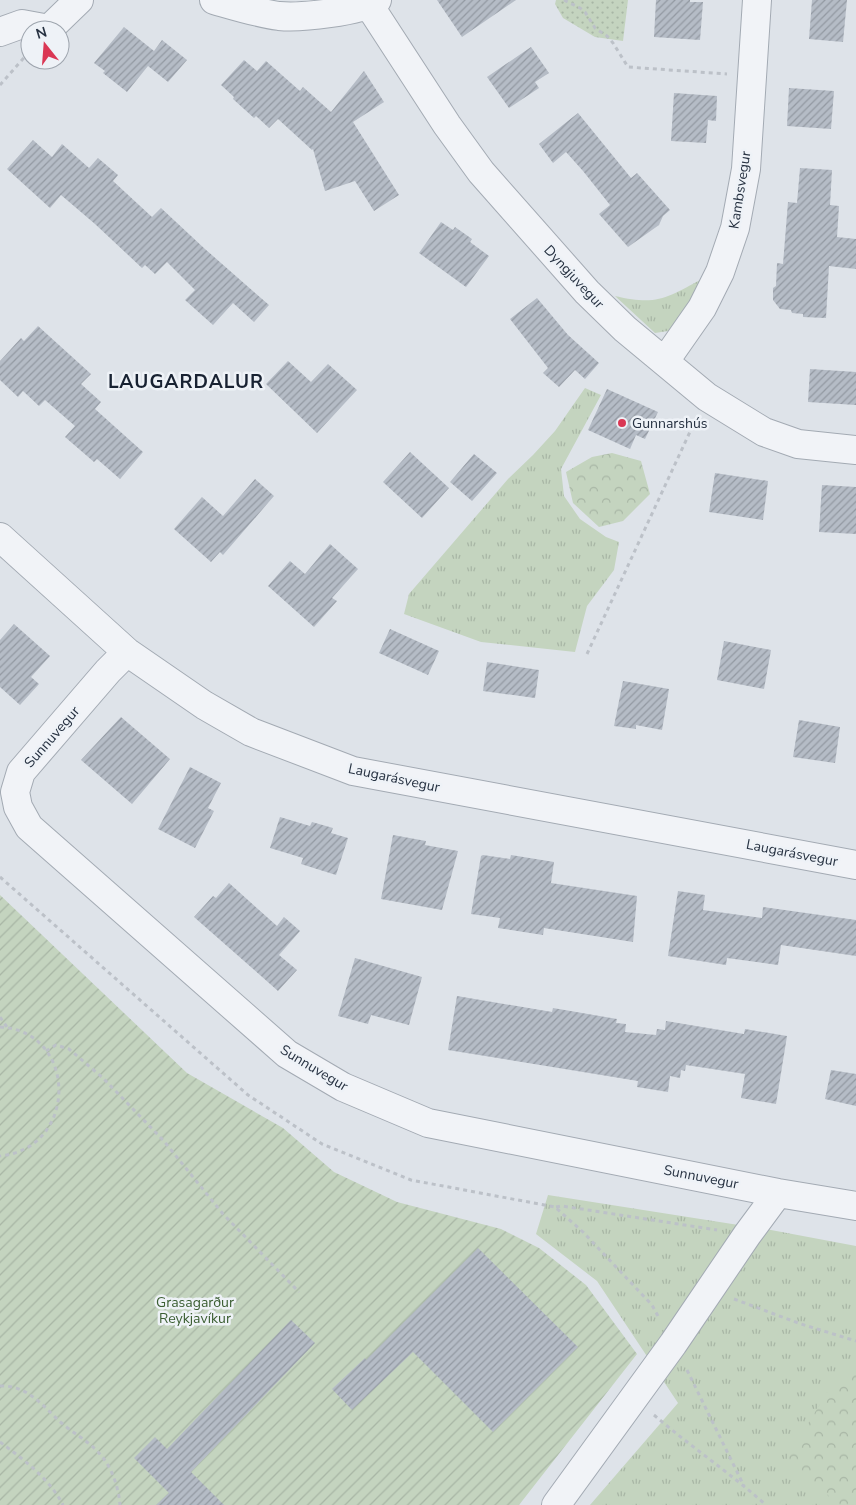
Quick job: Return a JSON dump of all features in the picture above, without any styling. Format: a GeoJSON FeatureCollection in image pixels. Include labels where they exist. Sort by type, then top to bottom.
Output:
{"type":"FeatureCollection","features":[{"type":"Feature","properties":{"kind":"street"},"geometry":{"type":"LineString","coordinates":[[0,32],[22,24],[49,29],[78,0]]}},
{"type":"Feature","properties":{"kind":"street"},"geometry":{"type":"LineString","coordinates":[[214,0],[279,16],[322,14],[373,3]]}},
{"type":"Feature","properties":{"kind":"street","name":"Kambsvegur"},"geometry":{"type":"LineString","coordinates":[[664,362],[702,308],[720,272],[735,228],[746,169],[757,0]]}},
{"type":"Feature","properties":{"kind":"street","name":"Dyngjuvegur"},"geometry":{"type":"LineString","coordinates":[[373,3],[447,125],[481,172],[587,292],[625,329],[707,397],[764,432],[798,444],[856,450]]}},
{"type":"Feature","properties":{"kind":"street","name":"Laugarásvegur"},"geometry":{"type":"LineString","coordinates":[[0,537],[127,652],[204,705],[251,732],[353,771],[856,865]]}},
{"type":"Feature","properties":{"kind":"street","name":"Sunnuvegur"},"geometry":{"type":"LineString","coordinates":[[127,652],[108,671],[21,772],[15,792],[18,807],[29,827],[286,1054],[343,1087],[428,1123],[856,1206]]}},
{"type":"Feature","properties":{"kind":"street"},"geometry":{"type":"LineString","coordinates":[[556,1505],[673,1344],[746,1235],[778,1192]]}},
{"type":"Feature","properties":{"kind":"path"},"geometry":{"type":"LineString","coordinates":[[564,0],[585,12],[595,28],[610,40],[628,67],[752,76]]}},
{"type":"Feature","properties":{"kind":"path"},"geometry":{"type":"LineString","coordinates":[[0,85],[20,62]]}},
{"type":"Feature","properties":{"kind":"path"},"geometry":{"type":"LineString","coordinates":[[587,654],[698,416]]}},
{"type":"Feature","properties":{"kind":"path"},"geometry":{"type":"LineString","coordinates":[[0,877],[248,1095],[322,1144],[411,1180],[555,1207],[562,1206],[746,1235]]}},
{"type":"Feature","properties":{"kind":"path"},"geometry":{"type":"LineString","coordinates":[[0,1017],[7,1027]]}},
{"type":"Feature","properties":{"kind":"path"},"geometry":{"type":"LineString","coordinates":[[0,1027],[7,1027],[22,1032],[35,1040],[46,1051],[56,1068],[60,1087],[58,1107],[51,1125],[38,1140],[21,1151],[0,1156]]}},
{"type":"Feature","properties":{"kind":"path"},"geometry":{"type":"LineString","coordinates":[[46,1051],[56,1045],[69,1049],[104,1078],[163,1140],[222,1214],[299,1292]]}},
{"type":"Feature","properties":{"kind":"path"},"geometry":{"type":"LineString","coordinates":[[555,1207],[583,1232],[652,1305],[744,1486]]}},
{"type":"Feature","properties":{"kind":"path"},"geometry":{"type":"LineString","coordinates":[[710,1290],[801,1324],[856,1341]]}},
{"type":"Feature","properties":{"kind":"path"},"geometry":{"type":"LineString","coordinates":[[0,1386],[16,1387],[39,1400],[68,1429],[90,1443],[106,1463],[117,1486],[120,1505]]}},
{"type":"Feature","properties":{"kind":"path"},"geometry":{"type":"LineString","coordinates":[[635,1397],[684,1440],[766,1505]]}},
{"type":"Feature","properties":{"kind":"path"},"geometry":{"type":"LineString","coordinates":[[0,1442],[42,1476],[63,1505]]}},
{"type":"Feature","properties":{"kind":"green space"},"geometry":{"type":"Polygon","coordinates":[[[556,0],[628,0],[623,41],[595,37],[563,18],[555,4],[556,0]]]}},
{"type":"Feature","properties":{"kind":"green space"},"geometry":{"type":"Polygon","coordinates":[[[704,278],[678,322],[668,331],[655,333],[615,296],[652,300],[680,291],[704,278]]]}},
{"type":"Feature","properties":{"kind":"green space"},"geometry":{"type":"Polygon","coordinates":[[[585,388],[601,395],[561,469],[564,496],[580,519],[606,537],[619,542],[614,570],[587,606],[575,652],[481,642],[404,614],[409,594],[508,479],[555,431],[585,388]]]}},
{"type":"Feature","properties":{"kind":"green space"},"geometry":{"type":"Polygon","coordinates":[[[612,453],[641,461],[650,494],[623,521],[599,527],[573,503],[566,472],[592,457],[612,453]]]}},
{"type":"Feature","properties":{"kind":"green space","name":"Grasagarður Reykjavíkur"},"geometry":{"type":"Polygon","coordinates":[[[0,895],[187,1073],[283,1128],[334,1172],[397,1202],[501,1229],[539,1248],[586,1285],[637,1354],[519,1505],[0,1505],[0,895]]]}},
{"type":"Feature","properties":{"kind":"green space"},"geometry":{"type":"Polygon","coordinates":[[[548,1195],[771,1230],[856,1246],[856,1505],[590,1505],[678,1403],[597,1281],[536,1234],[548,1195]]]}},
{"type":"Feature","properties":{"kind":"green space"},"geometry":{"type":"Polygon","coordinates":[[[856,1370],[856,1505],[832,1505],[828,1495],[790,1472],[787,1458],[831,1386],[856,1370]]]}},
{"type":"Feature","properties":{"kind":"building"},"geometry":{"type":"Polygon","coordinates":[[[437,0],[516,0],[462,37],[437,0]]]}},
{"type":"Feature","properties":{"kind":"building"},"geometry":{"type":"Polygon","coordinates":[[[656,0],[703,2],[700,40],[654,37],[656,0]]]}},
{"type":"Feature","properties":{"kind":"building"},"geometry":{"type":"Polygon","coordinates":[[[812,0],[847,0],[843,42],[809,39],[812,0]]]}},
{"type":"Feature","properties":{"kind":"building"},"geometry":{"type":"Polygon","coordinates":[[[124,27],[154,51],[162,40],[187,60],[168,82],[148,66],[127,92],[103,73],[105,71],[94,63],[124,27]]]}},
{"type":"Feature","properties":{"kind":"building"},"geometry":{"type":"Polygon","coordinates":[[[531,47],[549,73],[535,82],[539,88],[509,108],[487,77],[531,47]]]}},
{"type":"Feature","properties":{"kind":"building"},"geometry":{"type":"Polygon","coordinates":[[[244,60],[257,71],[266,61],[300,91],[303,87],[331,112],[364,71],[384,102],[353,122],[399,195],[374,211],[355,181],[325,191],[313,149],[278,119],[269,128],[256,116],[254,118],[221,85],[244,60]]]}},
{"type":"Feature","properties":{"kind":"building"},"geometry":{"type":"Polygon","coordinates":[[[789,88],[834,91],[831,129],[787,126],[789,88]]]}},
{"type":"Feature","properties":{"kind":"building"},"geometry":{"type":"Polygon","coordinates":[[[674,93],[717,96],[716,121],[708,120],[706,143],[671,141],[674,93]]]}},
{"type":"Feature","properties":{"kind":"building"},"geometry":{"type":"Polygon","coordinates":[[[578,113],[631,178],[637,173],[670,210],[663,216],[659,225],[628,247],[599,214],[610,205],[583,171],[566,152],[553,163],[539,144],[578,113]]]}},
{"type":"Feature","properties":{"kind":"building"},"geometry":{"type":"Polygon","coordinates":[[[33,140],[52,157],[62,144],[89,168],[98,158],[118,175],[113,181],[152,217],[161,208],[269,305],[254,322],[233,303],[213,325],[185,300],[195,290],[167,262],[155,274],[145,265],[142,268],[61,195],[50,208],[7,169],[33,140]]]}},
{"type":"Feature","properties":{"kind":"building"},"geometry":{"type":"Polygon","coordinates":[[[800,168],[832,170],[830,205],[839,206],[837,237],[856,239],[856,269],[829,266],[826,318],[803,317],[803,314],[780,309],[773,300],[777,263],[783,264],[788,202],[797,203],[800,168]]]}},
{"type":"Feature","properties":{"kind":"building"},"geometry":{"type":"Polygon","coordinates":[[[441,222],[453,230],[455,227],[472,239],[470,242],[489,256],[466,287],[419,253],[441,222]]]}},
{"type":"Feature","properties":{"kind":"building"},"geometry":{"type":"Polygon","coordinates":[[[537,298],[568,335],[599,363],[585,379],[575,370],[559,387],[543,373],[548,368],[510,319],[537,298]]]}},
{"type":"Feature","properties":{"kind":"building"},"geometry":{"type":"Polygon","coordinates":[[[38,326],[91,374],[81,384],[101,402],[95,409],[143,452],[120,479],[97,459],[94,462],[65,437],[75,426],[45,400],[39,406],[23,391],[18,397],[0,380],[0,361],[21,338],[24,341],[38,326]]]}},
{"type":"Feature","properties":{"kind":"building"},"geometry":{"type":"Polygon","coordinates":[[[288,361],[311,382],[328,364],[357,390],[317,433],[266,384],[288,361]]]}},
{"type":"Feature","properties":{"kind":"building"},"geometry":{"type":"Polygon","coordinates":[[[810,369],[856,372],[856,405],[808,402],[810,369]]]}},
{"type":"Feature","properties":{"kind":"building","name":"Gunnarshús"},"geometry":{"type":"Polygon","coordinates":[[[607,389],[658,412],[645,439],[636,435],[630,449],[588,430],[607,389]]]}},
{"type":"Feature","properties":{"kind":"building"},"geometry":{"type":"Polygon","coordinates":[[[410,452],[449,488],[422,518],[383,482],[410,452]]]}},
{"type":"Feature","properties":{"kind":"building"},"geometry":{"type":"Polygon","coordinates":[[[474,454],[497,473],[472,501],[450,482],[474,454]]]}},
{"type":"Feature","properties":{"kind":"building"},"geometry":{"type":"Polygon","coordinates":[[[715,473],[768,481],[763,520],[709,512],[715,473]]]}},
{"type":"Feature","properties":{"kind":"building"},"geometry":{"type":"Polygon","coordinates":[[[255,479],[274,496],[223,555],[220,552],[211,562],[174,529],[202,497],[223,516],[255,479]]]}},
{"type":"Feature","properties":{"kind":"building"},"geometry":{"type":"Polygon","coordinates":[[[822,485],[856,487],[856,534],[819,532],[822,485]]]}},
{"type":"Feature","properties":{"kind":"building"},"geometry":{"type":"Polygon","coordinates":[[[330,544],[358,569],[332,598],[337,601],[314,627],[268,586],[290,561],[305,574],[330,544]]]}},
{"type":"Feature","properties":{"kind":"building"},"geometry":{"type":"Polygon","coordinates":[[[14,624],[50,656],[31,677],[39,684],[20,705],[0,687],[0,640],[14,624]]]}},
{"type":"Feature","properties":{"kind":"building"},"geometry":{"type":"Polygon","coordinates":[[[390,629],[439,651],[428,675],[379,653],[390,629]]]}},
{"type":"Feature","properties":{"kind":"building"},"geometry":{"type":"Polygon","coordinates":[[[724,641],[771,650],[764,689],[717,680],[724,641]]]}},
{"type":"Feature","properties":{"kind":"building"},"geometry":{"type":"Polygon","coordinates":[[[487,662],[539,670],[535,698],[483,691],[487,662]]]}},
{"type":"Feature","properties":{"kind":"building"},"geometry":{"type":"Polygon","coordinates":[[[623,681],[669,689],[662,730],[636,725],[636,729],[614,726],[623,681]]]}},
{"type":"Feature","properties":{"kind":"building"},"geometry":{"type":"Polygon","coordinates":[[[121,717],[170,759],[132,804],[81,760],[121,717]]]}},
{"type":"Feature","properties":{"kind":"building"},"geometry":{"type":"Polygon","coordinates":[[[799,720],[840,727],[835,763],[793,757],[799,720]]]}},
{"type":"Feature","properties":{"kind":"building"},"geometry":{"type":"Polygon","coordinates":[[[190,767],[221,783],[208,808],[214,811],[195,848],[158,829],[190,767]]]}},
{"type":"Feature","properties":{"kind":"building"},"geometry":{"type":"Polygon","coordinates":[[[280,817],[310,826],[312,822],[333,828],[331,833],[348,838],[336,875],[301,864],[303,858],[270,848],[280,817]]]}},
{"type":"Feature","properties":{"kind":"building"},"geometry":{"type":"Polygon","coordinates":[[[393,835],[426,841],[425,845],[458,851],[442,910],[381,899],[393,835]]]}},
{"type":"Feature","properties":{"kind":"building"},"geometry":{"type":"Polygon","coordinates":[[[511,855],[554,862],[551,883],[637,896],[633,942],[544,928],[543,935],[498,928],[500,918],[471,914],[481,856],[510,859],[511,855]]]}},
{"type":"Feature","properties":{"kind":"building"},"geometry":{"type":"Polygon","coordinates":[[[229,883],[277,926],[284,917],[300,931],[279,955],[297,970],[278,991],[194,917],[213,896],[216,898],[229,883]]]}},
{"type":"Feature","properties":{"kind":"building"},"geometry":{"type":"Polygon","coordinates":[[[678,891],[705,895],[703,910],[762,918],[763,907],[856,920],[856,956],[781,945],[778,965],[727,958],[726,965],[668,956],[678,891]]]}},
{"type":"Feature","properties":{"kind":"building"},"geometry":{"type":"Polygon","coordinates":[[[355,958],[422,977],[409,1025],[371,1015],[368,1024],[338,1016],[355,958]]]}},
{"type":"Feature","properties":{"kind":"building"},"geometry":{"type":"Polygon","coordinates":[[[457,996],[552,1012],[553,1008],[617,1019],[616,1023],[626,1024],[625,1032],[656,1035],[657,1029],[665,1030],[666,1021],[744,1034],[745,1029],[787,1036],[776,1104],[741,1098],[745,1074],[686,1065],[685,1071],[681,1070],[680,1078],[670,1076],[668,1092],[637,1087],[638,1081],[448,1050],[457,996]]]}},
{"type":"Feature","properties":{"kind":"building"},"geometry":{"type":"Polygon","coordinates":[[[831,1070],[856,1074],[856,1106],[825,1099],[831,1070]]]}},
{"type":"Feature","properties":{"kind":"building"},"geometry":{"type":"Polygon","coordinates":[[[478,1248],[578,1347],[493,1432],[413,1352],[352,1410],[332,1389],[365,1358],[366,1360],[478,1248]]]}},
{"type":"Feature","properties":{"kind":"building"},"geometry":{"type":"Polygon","coordinates":[[[291,1320],[315,1343],[191,1472],[224,1505],[156,1505],[169,1493],[134,1458],[155,1437],[167,1449],[291,1320]]]}},
{"type":"Feature","properties":{"kind":"place","name":"Gunnarshús"},"geometry":{"type":"Point","coordinates":[622,423]}},
{"type":"Feature","properties":{"kind":"district","name":"LAUGARDALUR"},"geometry":{"type":"Point","coordinates":[186,382]}}]}
